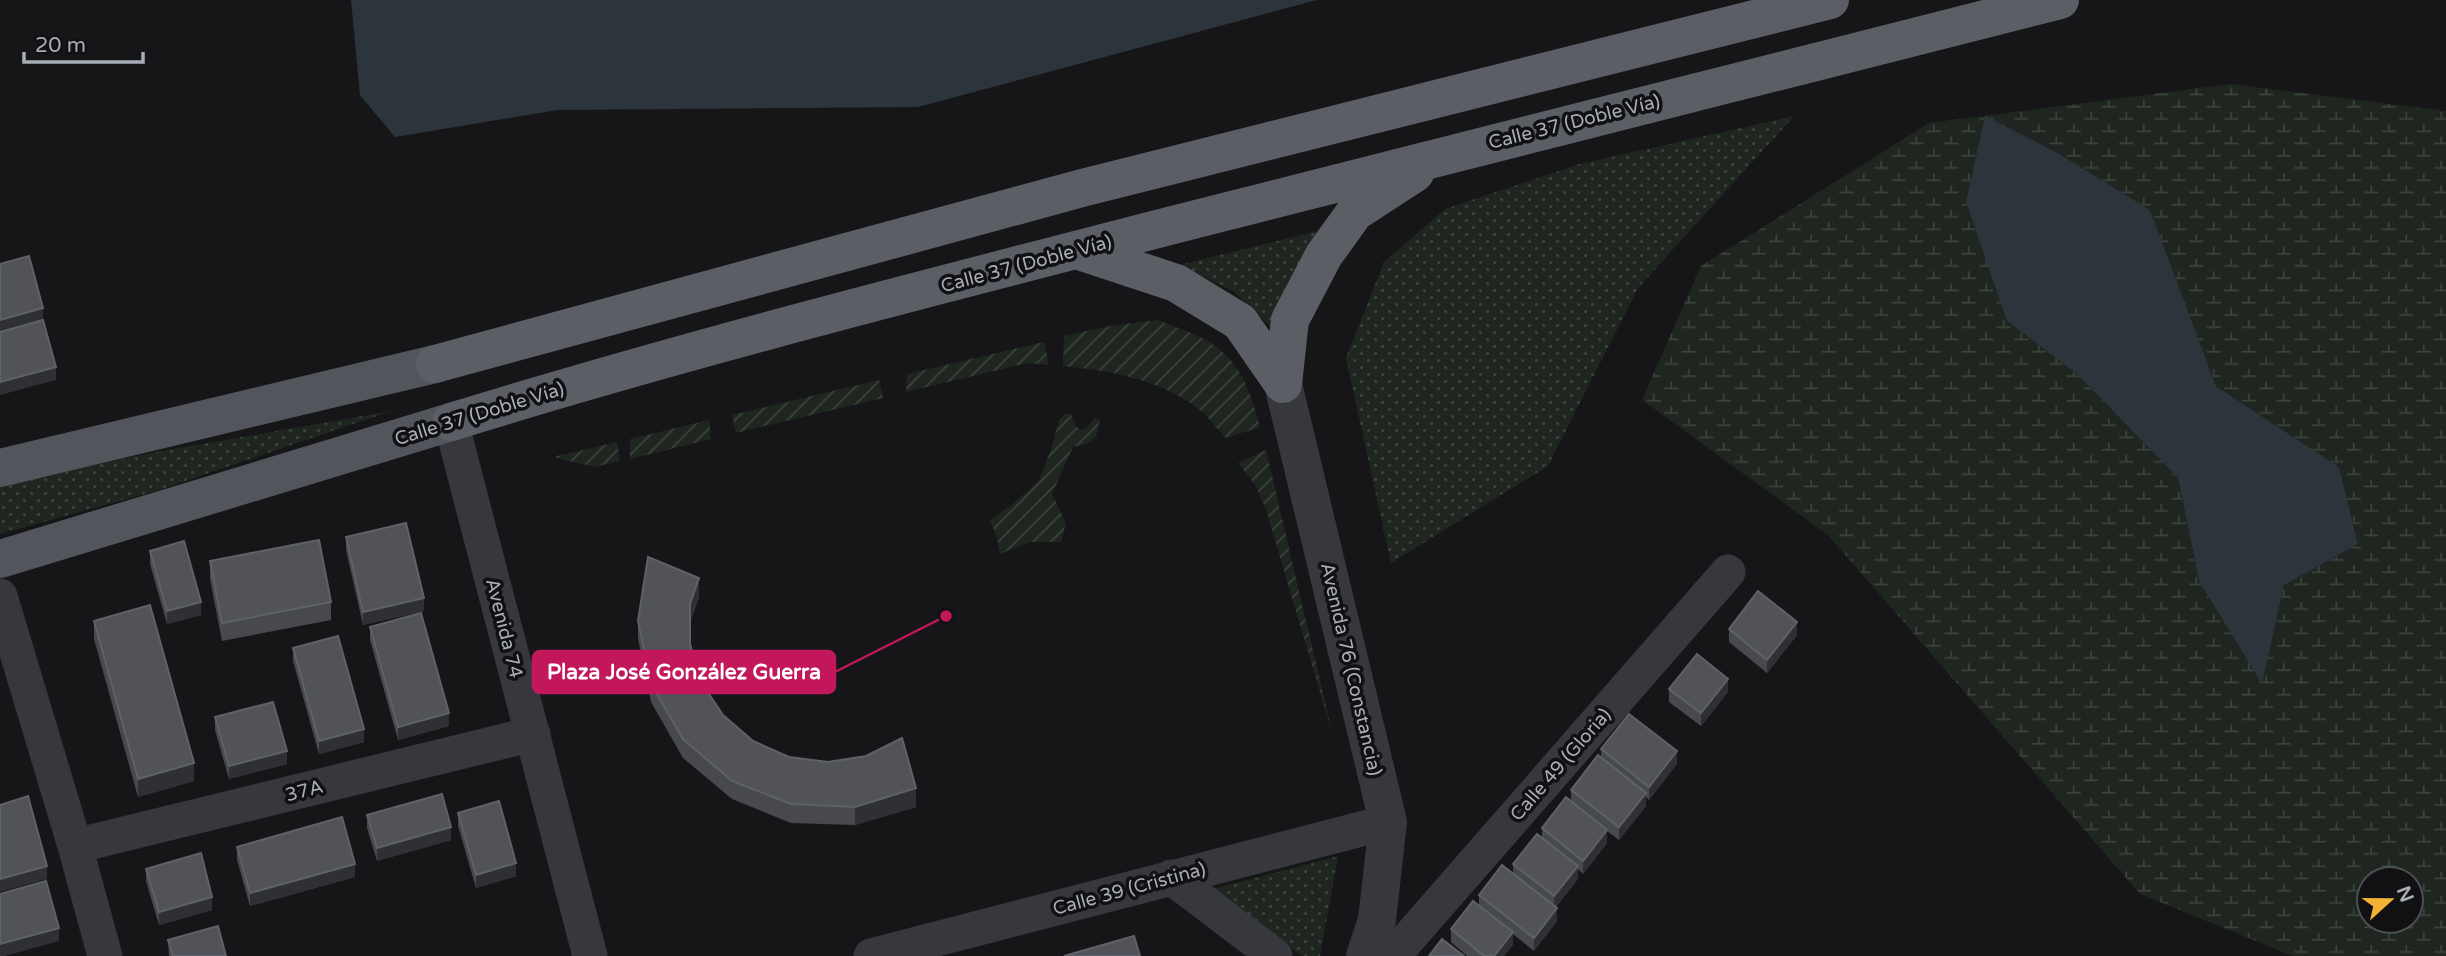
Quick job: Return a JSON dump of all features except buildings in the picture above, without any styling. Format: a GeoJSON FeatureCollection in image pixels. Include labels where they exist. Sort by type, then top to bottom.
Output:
{"type":"FeatureCollection","features":[{"type":"Feature","properties":{"kind":"highway"},"geometry":{"type":"LineString","coordinates":[[435,363],[1082,188],[1830,0]]}},
{"type":"Feature","properties":{"kind":"highway","name":"Calle 37 (Doble Vía)"},"geometry":{"type":"LineString","coordinates":[[451,422],[577,383],[1076,250],[2060,0]]}},
{"type":"Feature","properties":{"kind":"highway"},"geometry":{"type":"LineString","coordinates":[[1283,384],[1290,320],[1324,255],[1355,212],[1443,155]]}},
{"type":"Feature","properties":{"kind":"highway"},"geometry":{"type":"LineString","coordinates":[[1076,250],[1176,283],[1240,323],[1283,384]]}},
{"type":"Feature","properties":{"kind":"main road"},"geometry":{"type":"LineString","coordinates":[[0,468],[435,363]]}},
{"type":"Feature","properties":{"kind":"main road","name":"Calle 37 (Doble Vía)"},"geometry":{"type":"LineString","coordinates":[[0,559],[451,422]]}},
{"type":"Feature","properties":{"kind":"street","name":"Avenida 76 (Constancia)"},"geometry":{"type":"LineString","coordinates":[[1283,384],[1388,822],[1377,920],[1364,956]]}},
{"type":"Feature","properties":{"kind":"street","name":"Avenida 74"},"geometry":{"type":"LineString","coordinates":[[451,422],[590,956]]}},
{"type":"Feature","properties":{"kind":"street","name":"Calle 49 (Gloria)"},"geometry":{"type":"LineString","coordinates":[[1393,956],[1728,572]]}},
{"type":"Feature","properties":{"kind":"street"},"geometry":{"type":"LineString","coordinates":[[0,596],[105,956]]}},
{"type":"Feature","properties":{"kind":"street","name":"37A"},"geometry":{"type":"LineString","coordinates":[[75,846],[533,734]]}},
{"type":"Feature","properties":{"kind":"street","name":"Calle 39 (Cristina)"},"geometry":{"type":"LineString","coordinates":[[871,956],[1388,822]]}},
{"type":"Feature","properties":{"kind":"street"},"geometry":{"type":"LineString","coordinates":[[1171,877],[1275,956]]}},
{"type":"Feature","properties":{"kind":"green space"},"geometry":{"type":"Polygon","coordinates":[[[2230,84],[2446,111],[2446,956],[2293,956],[2140,894],[1828,535],[1642,400],[1701,266],[1929,123],[2230,84]],[[1985,117],[2007,321],[2078,375],[2178,478],[2199,581],[2262,683],[2284,585],[2358,544],[2339,467],[2216,386],[2150,210],[2058,153],[1985,117]]]}},
{"type":"Feature","properties":{"kind":"green space"},"geometry":{"type":"Polygon","coordinates":[[[1794,116],[1638,288],[1548,466],[1391,563],[1346,358],[1384,262],[1445,209],[1580,164],[1794,116]]]}},
{"type":"Feature","properties":{"kind":"green space"},"geometry":{"type":"Polygon","coordinates":[[[1318,231],[1274,330],[1233,291],[1179,265],[1318,231]]]}},
{"type":"Feature","properties":{"kind":"green space"},"geometry":{"type":"Polygon","coordinates":[[[1158,320],[1202,338],[1232,362],[1245,382],[1260,427],[1226,438],[1200,410],[1165,389],[1132,377],[1063,366],[1064,336],[1110,326],[1158,320]]]}},
{"type":"Feature","properties":{"kind":"green space"},"geometry":{"type":"Polygon","coordinates":[[[1044,342],[1049,365],[1027,363],[906,392],[907,374],[1044,342]]]}},
{"type":"Feature","properties":{"kind":"green space"},"geometry":{"type":"Polygon","coordinates":[[[879,380],[883,398],[736,433],[732,415],[879,380]]]}},
{"type":"Feature","properties":{"kind":"green space"},"geometry":{"type":"Polygon","coordinates":[[[391,411],[156,491],[0,534],[0,486],[145,454],[391,411]]]}},
{"type":"Feature","properties":{"kind":"green space"},"geometry":{"type":"Polygon","coordinates":[[[1066,413],[1071,414],[1076,426],[1081,430],[1087,428],[1095,417],[1100,419],[1096,437],[1086,444],[1073,447],[1052,494],[1066,523],[1061,542],[1030,542],[1000,554],[990,520],[1013,504],[1039,480],[1059,420],[1066,413]]]}},
{"type":"Feature","properties":{"kind":"green space"},"geometry":{"type":"Polygon","coordinates":[[[709,420],[711,439],[630,459],[630,439],[709,420]]]}},
{"type":"Feature","properties":{"kind":"green space"},"geometry":{"type":"Polygon","coordinates":[[[617,442],[620,461],[595,467],[553,457],[617,442]]]}},
{"type":"Feature","properties":{"kind":"green space"},"geometry":{"type":"Polygon","coordinates":[[[1266,450],[1333,736],[1266,510],[1256,486],[1238,463],[1266,450]]]}},
{"type":"Feature","properties":{"kind":"green space"},"geometry":{"type":"Polygon","coordinates":[[[1338,856],[1320,956],[1302,956],[1213,889],[1338,856]]]}},
{"type":"Feature","properties":{"kind":"shaded area"},"geometry":{"type":"Polygon","coordinates":[[[351,0],[1317,0],[918,107],[557,110],[395,137],[360,95],[351,0]]]}},
{"type":"Feature","properties":{"kind":"shaded area"},"geometry":{"type":"Polygon","coordinates":[[[1985,116],[2058,153],[2150,210],[2216,386],[2339,467],[2358,544],[2284,585],[2262,684],[2199,581],[2178,478],[2078,375],[2007,321],[1966,202],[1985,116]]]}},
{"type":"Feature","properties":{"kind":"place","name":"Plaza José González Guerra"},"geometry":{"type":"Point","coordinates":[946,616]}}]}
